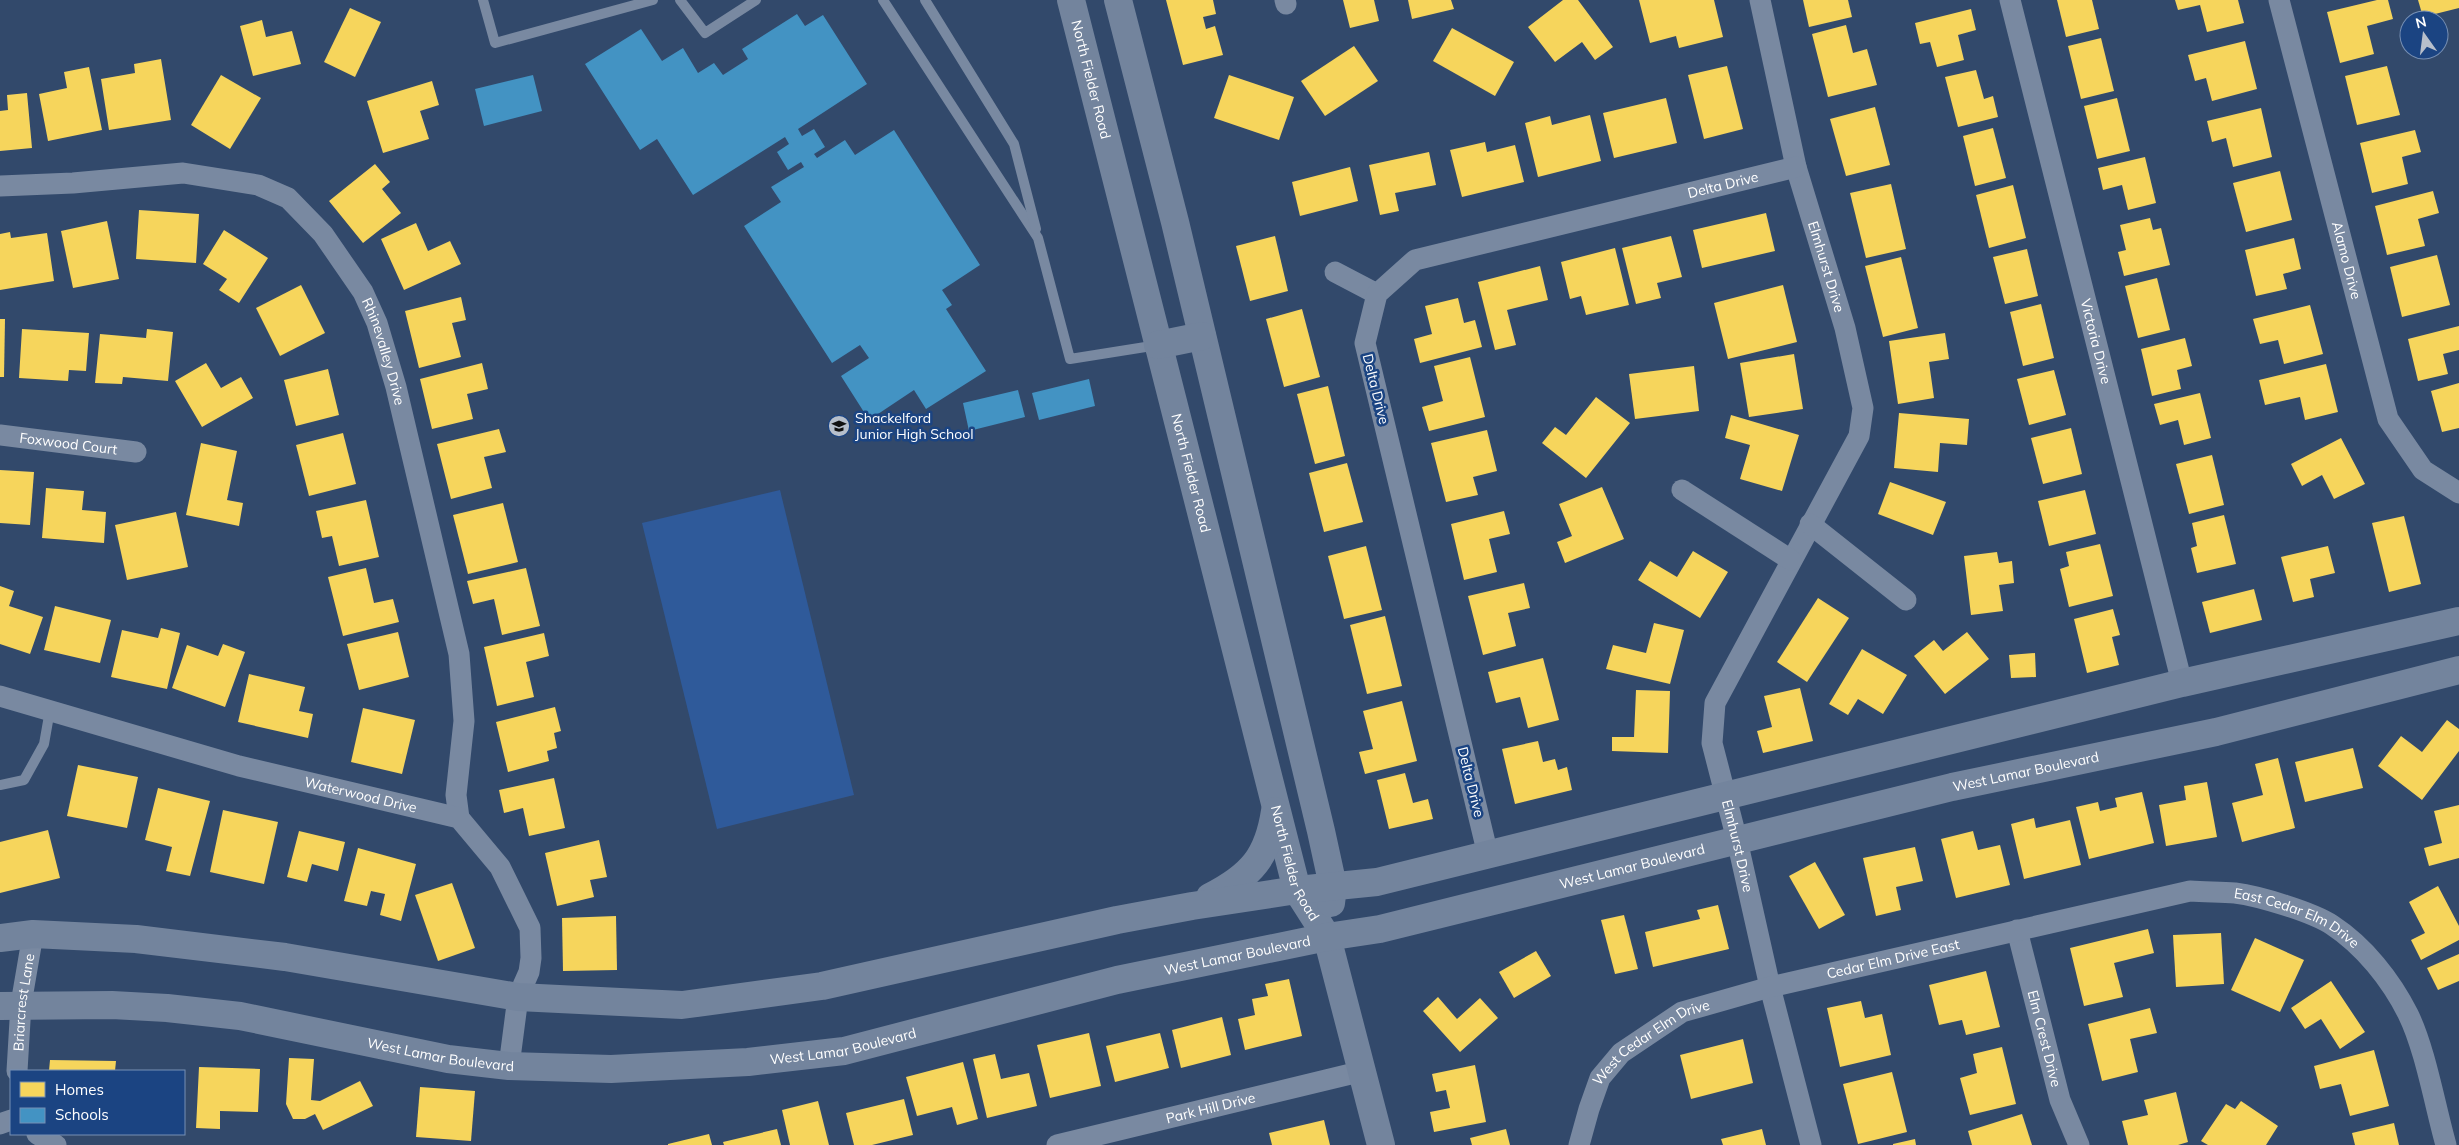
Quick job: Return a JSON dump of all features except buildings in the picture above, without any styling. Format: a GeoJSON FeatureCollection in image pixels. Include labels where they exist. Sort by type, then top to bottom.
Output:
{"type":"FeatureCollection","features":[{"type":"Feature","properties":{"kind":"main road","name":"North Fielder Road"},"geometry":{"type":"LineString","coordinates":[[1071,0],[1297,890],[1327,937],[1381,1145]]}},
{"type":"Feature","properties":{"kind":"main road","name":"North Fielder Road"},"geometry":{"type":"LineString","coordinates":[[1118,0],[1202,336],[1333,886],[1327,937]]}},
{"type":"Feature","properties":{"kind":"main road"},"geometry":{"type":"LineString","coordinates":[[1158,345],[1202,336]]}},
{"type":"Feature","properties":{"kind":"main road"},"geometry":{"type":"LineString","coordinates":[[0,938],[32,934],[136,940],[285,957],[518,997],[682,1005],[822,986],[1117,920],[1192,906],[1297,890],[1377,882],[2182,683],[2459,621]]}},
{"type":"Feature","properties":{"kind":"main road","name":"West Lamar Boulevard"},"geometry":{"type":"LineString","coordinates":[[11,1005],[112,1004],[240,1016],[448,1059],[509,1066],[612,1069],[748,1062],[844,1051],[1117,980],[1327,937],[1380,929],[1952,787],[2216,732],[2459,670]]}},
{"type":"Feature","properties":{"kind":"main road"},"geometry":{"type":"LineString","coordinates":[[1192,906],[1231,887],[1248,874],[1263,854],[1271,834],[1275,807]]}},
{"type":"Feature","properties":{"kind":"street","name":"Elmhurst Drive"},"geometry":{"type":"LineString","coordinates":[[1760,0],[1796,167],[1845,328],[1863,408],[1858,436],[1715,703],[1712,743],[1737,840],[1770,987],[1811,1145]]}},
{"type":"Feature","properties":{"kind":"street","name":"Victoria Drive"},"geometry":{"type":"LineString","coordinates":[[2010,0],[2182,683]]}},
{"type":"Feature","properties":{"kind":"street","name":"Alamo Drive"},"geometry":{"type":"LineString","coordinates":[[2279,0],[2388,419],[2423,470],[2459,493]]}},
{"type":"Feature","properties":{"kind":"street","name":"Delta Drive"},"geometry":{"type":"LineString","coordinates":[[1488,855],[1365,343],[1377,294],[1415,260],[1796,167]]}},
{"type":"Feature","properties":{"kind":"street","name":"Rhinevalley Drive"},"geometry":{"type":"LineString","coordinates":[[0,186],[73,183],[183,173],[258,185],[288,198],[323,234],[363,292],[377,323],[396,387],[458,654],[464,721],[456,795],[459,818]]}},
{"type":"Feature","properties":{"kind":"street"},"geometry":{"type":"LineString","coordinates":[[1334,272],[1377,294]]}},
{"type":"Feature","properties":{"kind":"street","name":"Foxwood Court"},"geometry":{"type":"LineString","coordinates":[[0,435],[136,452]]}},
{"type":"Feature","properties":{"kind":"street"},"geometry":{"type":"LineString","coordinates":[[1682,490],[1791,560]]}},
{"type":"Feature","properties":{"kind":"street"},"geometry":{"type":"LineString","coordinates":[[1810,524],[1906,600]]}},
{"type":"Feature","properties":{"kind":"street","name":"Waterwood Drive"},"geometry":{"type":"LineString","coordinates":[[0,696],[239,766],[459,818]]}},
{"type":"Feature","properties":{"kind":"street"},"geometry":{"type":"LineString","coordinates":[[459,818],[500,867],[530,928],[531,958],[529,972],[518,997],[509,1066]]}},
{"type":"Feature","properties":{"kind":"street","name":"East Cedar Elm Drive"},"geometry":{"type":"LineString","coordinates":[[2017,930],[2190,891],[2236,893],[2273,901],[2331,924],[2360,948],[2387,979],[2408,1014],[2419,1046],[2446,1145]]}},
{"type":"Feature","properties":{"kind":"street","name":"Cedar Elm Drive East"},"geometry":{"type":"LineString","coordinates":[[1770,987],[2017,930]]}},
{"type":"Feature","properties":{"kind":"street","name":"Elm Crest Drive"},"geometry":{"type":"LineString","coordinates":[[2017,930],[2060,1100],[2079,1145]]}},
{"type":"Feature","properties":{"kind":"street","name":"Briarcrest Lane"},"geometry":{"type":"LineString","coordinates":[[17,1070],[11,1005],[32,934]]}},
{"type":"Feature","properties":{"kind":"street","name":"West Cedar Elm Drive"},"geometry":{"type":"LineString","coordinates":[[1579,1145],[1600,1078],[1621,1052],[1682,1012],[1770,987]]}},
{"type":"Feature","properties":{"kind":"street","name":"Park Hill Drive"},"geometry":{"type":"LineString","coordinates":[[1057,1145],[1363,1071]]}},
{"type":"Feature","properties":{"kind":"street"},"geometry":{"type":"LineString","coordinates":[[39,1135],[56,1145]]}},
{"type":"Feature","properties":{"kind":"lane"},"geometry":{"type":"LineString","coordinates":[[483,0],[495,43],[653,0]]}},
{"type":"Feature","properties":{"kind":"lane"},"geometry":{"type":"LineString","coordinates":[[680,0],[705,33],[756,0]]}},
{"type":"Feature","properties":{"kind":"lane"},"geometry":{"type":"LineString","coordinates":[[883,0],[1038,238]]}},
{"type":"Feature","properties":{"kind":"lane"},"geometry":{"type":"LineString","coordinates":[[925,0],[1014,144],[1070,359],[1158,345]]}},
{"type":"Feature","properties":{"kind":"lane"},"geometry":{"type":"LineString","coordinates":[[0,785],[24,780],[44,744],[50,710]]}},
{"type":"Feature","properties":{"kind":"shaded area"},"geometry":{"type":"Polygon","coordinates":[[[780,490],[854,795],[717,829],[642,523],[780,490]]]}},
{"type":"Feature","properties":{"kind":"place","name":"Shackelford Junior High School"},"geometry":{"type":"Point","coordinates":[839,426]}}]}
